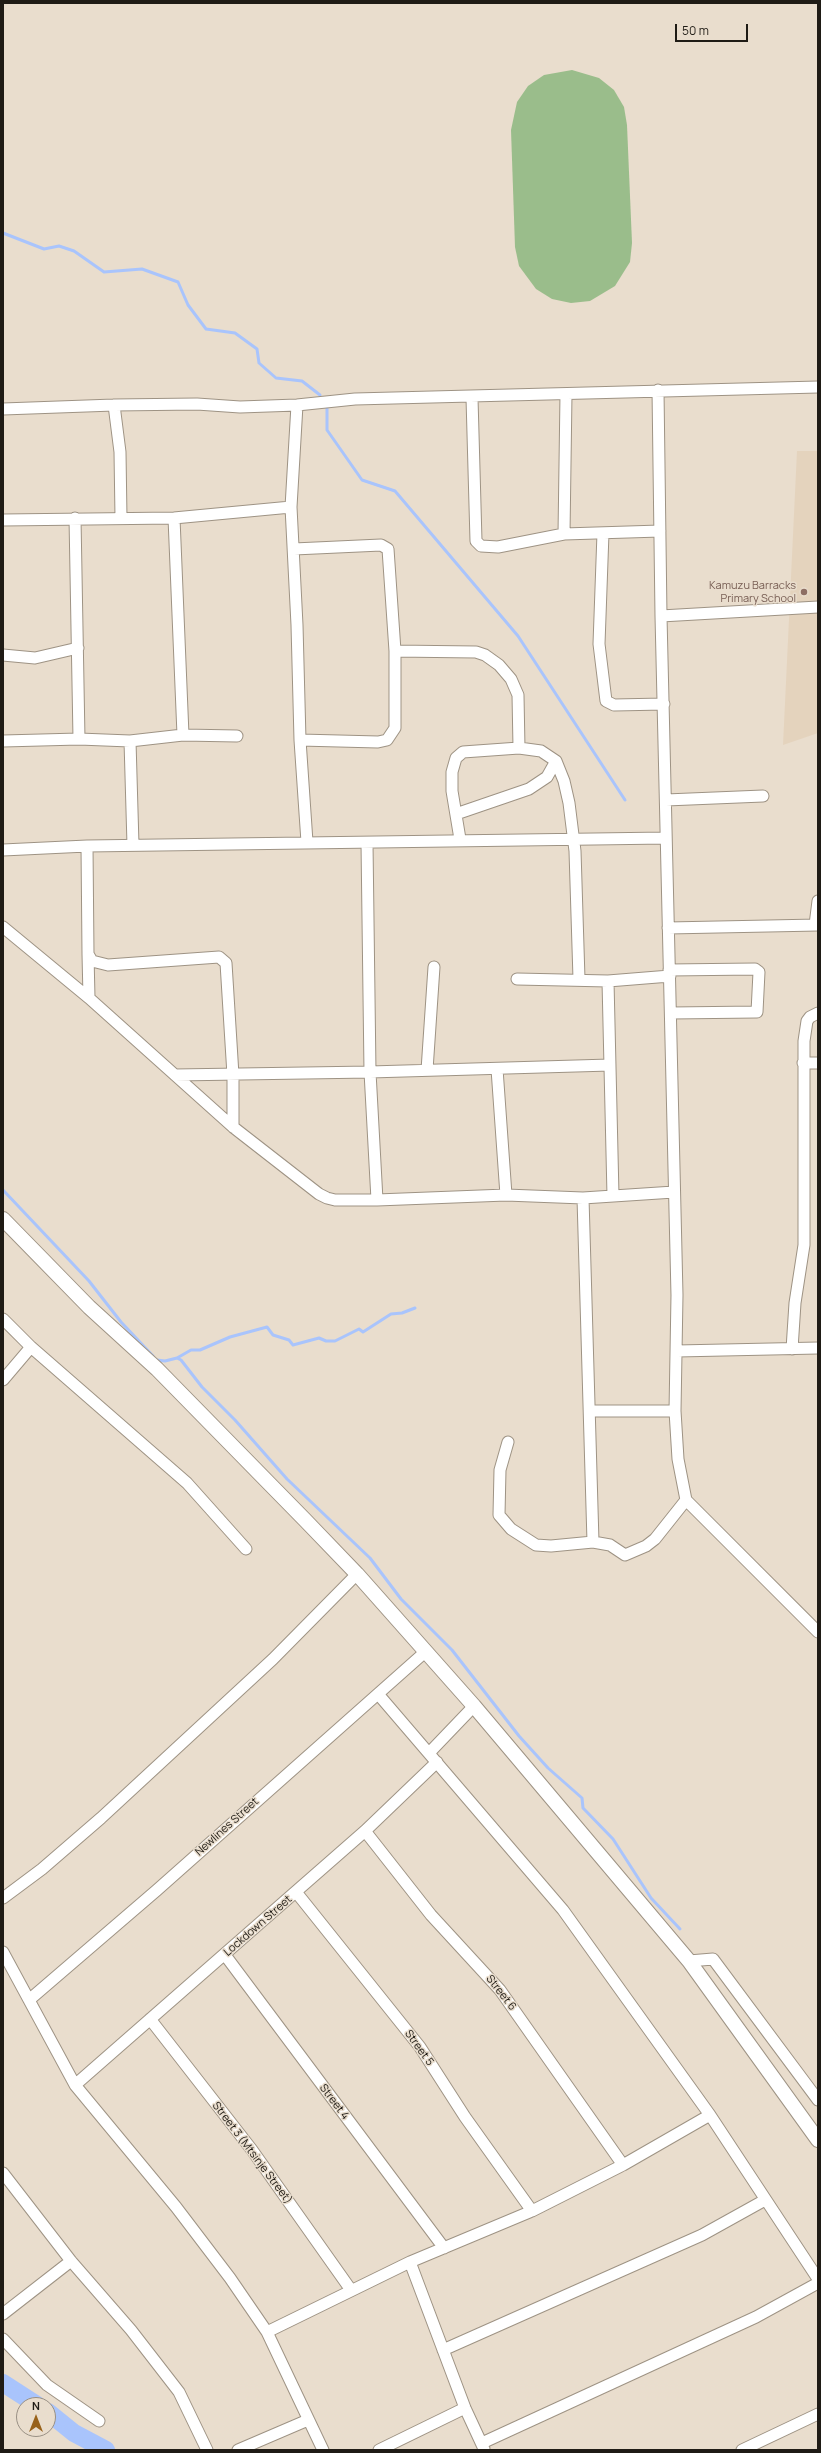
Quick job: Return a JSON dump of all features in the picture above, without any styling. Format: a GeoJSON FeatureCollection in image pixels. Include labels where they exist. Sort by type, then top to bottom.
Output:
{"type":"FeatureCollection","features":[{"type":"Feature","properties":{"kind":"street"},"geometry":{"type":"LineString","coordinates":[[3,409],[114,405],[296,405],[355,400],[472,398],[658,390],[818,387]]}},
{"type":"Feature","properties":{"kind":"street"},"geometry":{"type":"LineString","coordinates":[[658,390],[661,616],[671,1013],[677,1351],[675,1411],[678,1459],[686,1500],[818,1632]]}},
{"type":"Feature","properties":{"kind":"street"},"geometry":{"type":"LineString","coordinates":[[564,534],[566,394]]}},
{"type":"Feature","properties":{"kind":"street"},"geometry":{"type":"LineString","coordinates":[[472,398],[476,541],[481,546],[488,548],[564,534],[660,532]]}},
{"type":"Feature","properties":{"kind":"street"},"geometry":{"type":"LineString","coordinates":[[114,405],[120,452],[121,518]]}},
{"type":"Feature","properties":{"kind":"street"},"geometry":{"type":"LineString","coordinates":[[296,405],[291,507],[294,549],[300,740],[307,842]]}},
{"type":"Feature","properties":{"kind":"street"},"geometry":{"type":"LineString","coordinates":[[3,520],[174,518],[291,507]]}},
{"type":"Feature","properties":{"kind":"street"},"geometry":{"type":"LineString","coordinates":[[75,518],[79,739]]}},
{"type":"Feature","properties":{"kind":"street"},"geometry":{"type":"LineString","coordinates":[[174,518],[183,735]]}},
{"type":"Feature","properties":{"kind":"street"},"geometry":{"type":"LineString","coordinates":[[603,533],[599,644],[606,701],[614,705],[664,704]]}},
{"type":"Feature","properties":{"kind":"street"},"geometry":{"type":"LineString","coordinates":[[294,549],[381,545],[388,549],[395,651],[395,728],[387,740],[300,740]]}},
{"type":"Feature","properties":{"kind":"street"},"geometry":{"type":"LineString","coordinates":[[661,616],[818,606]]}},
{"type":"Feature","properties":{"kind":"street"},"geometry":{"type":"LineString","coordinates":[[3,655],[35,658],[78,648]]}},
{"type":"Feature","properties":{"kind":"street"},"geometry":{"type":"LineString","coordinates":[[395,651],[476,652],[485,655],[499,665],[511,679],[518,695],[519,748]]}},
{"type":"Feature","properties":{"kind":"street"},"geometry":{"type":"LineString","coordinates":[[3,741],[79,739],[130,741],[183,735],[237,736]]}},
{"type":"Feature","properties":{"kind":"street"},"geometry":{"type":"LineString","coordinates":[[130,741],[133,845]]}},
{"type":"Feature","properties":{"kind":"street"},"geometry":{"type":"LineString","coordinates":[[460,839],[452,791],[452,772],[456,758],[463,752],[519,748],[541,751],[556,760],[564,781],[573,839],[577,891],[579,979]]}},
{"type":"Feature","properties":{"kind":"street"},"geometry":{"type":"LineString","coordinates":[[456,814],[529,789],[547,776],[556,760]]}},
{"type":"Feature","properties":{"kind":"street"},"geometry":{"type":"LineString","coordinates":[[666,800],[763,796]]}},
{"type":"Feature","properties":{"kind":"street"},"geometry":{"type":"LineString","coordinates":[[3,850],[87,846],[307,842],[367,843],[460,839],[666,838]]}},
{"type":"Feature","properties":{"kind":"street"},"geometry":{"type":"LineString","coordinates":[[367,843],[370,1072],[377,1200]]}},
{"type":"Feature","properties":{"kind":"street"},"geometry":{"type":"LineString","coordinates":[[87,846],[89,998]]}},
{"type":"Feature","properties":{"kind":"street"},"geometry":{"type":"LineString","coordinates":[[668,928],[817,925],[818,900]]}},
{"type":"Feature","properties":{"kind":"street"},"geometry":{"type":"LineString","coordinates":[[3,927],[89,998],[233,1127],[319,1194],[335,1200],[377,1200],[506,1195],[583,1198],[674,1192]]}},
{"type":"Feature","properties":{"kind":"street"},"geometry":{"type":"LineString","coordinates":[[88,954],[92,961],[108,965],[219,957],[223,959],[226,963],[233,1075],[233,1127]]}},
{"type":"Feature","properties":{"kind":"street"},"geometry":{"type":"LineString","coordinates":[[427,1070],[434,966]]}},
{"type":"Feature","properties":{"kind":"street"},"geometry":{"type":"LineString","coordinates":[[517,979],[579,979],[608,981],[670,973],[755,969],[759,972],[757,1012],[671,1013]]}},
{"type":"Feature","properties":{"kind":"street"},"geometry":{"type":"LineString","coordinates":[[608,981],[613,1196]]}},
{"type":"Feature","properties":{"kind":"street"},"geometry":{"type":"LineString","coordinates":[[792,1349],[795,1304],[804,1245],[803,1063],[805,1026],[810,1017],[818,1013]]}},
{"type":"Feature","properties":{"kind":"street"},"geometry":{"type":"LineString","coordinates":[[803,1063],[818,1063]]}},
{"type":"Feature","properties":{"kind":"street"},"geometry":{"type":"LineString","coordinates":[[175,1075],[370,1072],[610,1065]]}},
{"type":"Feature","properties":{"kind":"street"},"geometry":{"type":"LineString","coordinates":[[497,1069],[506,1195]]}},
{"type":"Feature","properties":{"kind":"street"},"geometry":{"type":"LineString","coordinates":[[583,1198],[593,1542]]}},
{"type":"Feature","properties":{"kind":"street"},"geometry":{"type":"LineString","coordinates":[[3,1219],[88,1307],[157,1369],[357,1574],[424,1653],[474,1706],[689,1961],[817,2136]]}},
{"type":"Feature","properties":{"kind":"street"},"geometry":{"type":"LineString","coordinates":[[3,1319],[31,1347],[187,1483],[246,1549]]}},
{"type":"Feature","properties":{"kind":"street"},"geometry":{"type":"LineString","coordinates":[[3,1380],[31,1347]]}},
{"type":"Feature","properties":{"kind":"street"},"geometry":{"type":"LineString","coordinates":[[677,1351],[818,1348]]}},
{"type":"Feature","properties":{"kind":"street"},"geometry":{"type":"LineString","coordinates":[[590,1411],[675,1411]]}},
{"type":"Feature","properties":{"kind":"street"},"geometry":{"type":"LineString","coordinates":[[508,1442],[500,1470],[499,1515],[501,1521],[536,1545],[551,1546],[593,1542],[610,1545],[625,1555],[646,1546],[655,1539],[686,1500]]}},
{"type":"Feature","properties":{"kind":"street"},"geometry":{"type":"LineString","coordinates":[[3,1898],[42,1869],[101,1818],[273,1659],[357,1574]]}},
{"type":"Feature","properties":{"kind":"street","name":"Newlines Street"},"geometry":{"type":"LineString","coordinates":[[29,2000],[157,1890],[424,1653]]}},
{"type":"Feature","properties":{"kind":"street"},"geometry":{"type":"LineString","coordinates":[[378,1694],[563,1910],[710,2115],[818,2279]]}},
{"type":"Feature","properties":{"kind":"street"},"geometry":{"type":"LineString","coordinates":[[429,1753],[474,1706]]}},
{"type":"Feature","properties":{"kind":"street","name":"Lockdown Street"},"geometry":{"type":"LineString","coordinates":[[75,2084],[225,1955],[365,1831],[437,1762]]}},
{"type":"Feature","properties":{"kind":"street","name":"Street 6"},"geometry":{"type":"LineString","coordinates":[[365,1831],[431,1915],[500,1990],[623,2165]]}},
{"type":"Feature","properties":{"kind":"street","name":"Street 5"},"geometry":{"type":"LineString","coordinates":[[296,1892],[420,2047],[465,2117],[532,2211]]}},
{"type":"Feature","properties":{"kind":"street"},"geometry":{"type":"LineString","coordinates":[[3,1952],[75,2084],[190,2225],[230,2278],[267,2332],[323,2450]]}},
{"type":"Feature","properties":{"kind":"street","name":"Street 4"},"geometry":{"type":"LineString","coordinates":[[225,1955],[444,2248]]}},
{"type":"Feature","properties":{"kind":"street"},"geometry":{"type":"LineString","coordinates":[[689,1961],[713,1960],[818,2100]]}},
{"type":"Feature","properties":{"kind":"street","name":"Street 3 (Mtsinje Street)"},"geometry":{"type":"LineString","coordinates":[[150,2019],[252,2150],[351,2290]]}},
{"type":"Feature","properties":{"kind":"street"},"geometry":{"type":"LineString","coordinates":[[267,2332],[410,2262],[532,2211],[623,2165],[710,2115]]}},
{"type":"Feature","properties":{"kind":"street"},"geometry":{"type":"LineString","coordinates":[[3,2173],[71,2261],[131,2330],[180,2392],[207,2450]]}},
{"type":"Feature","properties":{"kind":"street"},"geometry":{"type":"LineString","coordinates":[[443,2350],[702,2235],[765,2200]]}},
{"type":"Feature","properties":{"kind":"street"},"geometry":{"type":"LineString","coordinates":[[3,2314],[71,2261]]}},
{"type":"Feature","properties":{"kind":"street"},"geometry":{"type":"LineString","coordinates":[[410,2262],[465,2408],[483,2447],[756,2317],[818,2283]]}},
{"type":"Feature","properties":{"kind":"street"},"geometry":{"type":"LineString","coordinates":[[3,2339],[47,2385],[99,2421]]}},
{"type":"Feature","properties":{"kind":"street"},"geometry":{"type":"LineString","coordinates":[[379,2450],[465,2408]]}},
{"type":"Feature","properties":{"kind":"street"},"geometry":{"type":"LineString","coordinates":[[742,2450],[818,2414]]}},
{"type":"Feature","properties":{"kind":"street"},"geometry":{"type":"LineString","coordinates":[[238,2450],[308,2420]]}},
{"type":"Feature","properties":{"kind":"shaded area","name":"Kamuzu Barracks Primary School"},"geometry":{"type":"Polygon","coordinates":[[[797,451],[818,451],[818,733],[783,745],[797,451]]]}},
{"type":"Feature","properties":{"kind":"green space"},"geometry":{"type":"Polygon","coordinates":[[[572,70],[599,78],[614,90],[624,107],[627,125],[632,243],[630,262],[615,286],[590,301],[571,303],[552,299],[536,289],[519,266],[515,247],[511,130],[517,102],[528,86],[544,75],[572,70]]]}},
{"type":"Feature","properties":{"kind":"waterway"},"geometry":{"type":"LineString","coordinates":[[3,233],[44,249],[59,246],[74,251],[104,272],[142,269],[178,282],[188,305],[206,329],[235,333],[257,349],[259,363],[276,378],[302,381],[320,395]]}},
{"type":"Feature","properties":{"kind":"waterway"},"geometry":{"type":"LineString","coordinates":[[327,408],[327,430],[362,480],[395,491],[518,636],[625,800]]}},
{"type":"Feature","properties":{"kind":"waterway"},"geometry":{"type":"LineString","coordinates":[[3,1190],[89,1281],[121,1322],[153,1356]]}},
{"type":"Feature","properties":{"kind":"waterway"},"geometry":{"type":"LineString","coordinates":[[177,1358],[191,1350],[200,1350],[230,1337],[267,1327],[273,1335],[289,1340],[293,1345],[319,1338],[326,1341],[335,1341],[359,1329],[363,1332],[391,1314],[402,1313],[415,1308]]}},
{"type":"Feature","properties":{"kind":"waterway"},"geometry":{"type":"LineString","coordinates":[[157,1360],[165,1361],[177,1358],[181,1360],[202,1387],[235,1420],[287,1479],[370,1558],[401,1599],[452,1650],[519,1736],[548,1768],[582,1798],[583,1808],[613,1839],[651,1898],[680,1929]]}},
{"type":"Feature","properties":{"kind":"waterway"},"geometry":{"type":"LineString","coordinates":[[3,2383],[25,2397]]}},
{"type":"Feature","properties":{"kind":"waterway"},"geometry":{"type":"LineString","coordinates":[[56,2418],[74,2433],[106,2450]]}},
{"type":"Feature","properties":{"kind":"place","name":"Kamuzu Barracks Primary School"},"geometry":{"type":"Point","coordinates":[804,592]}}]}
